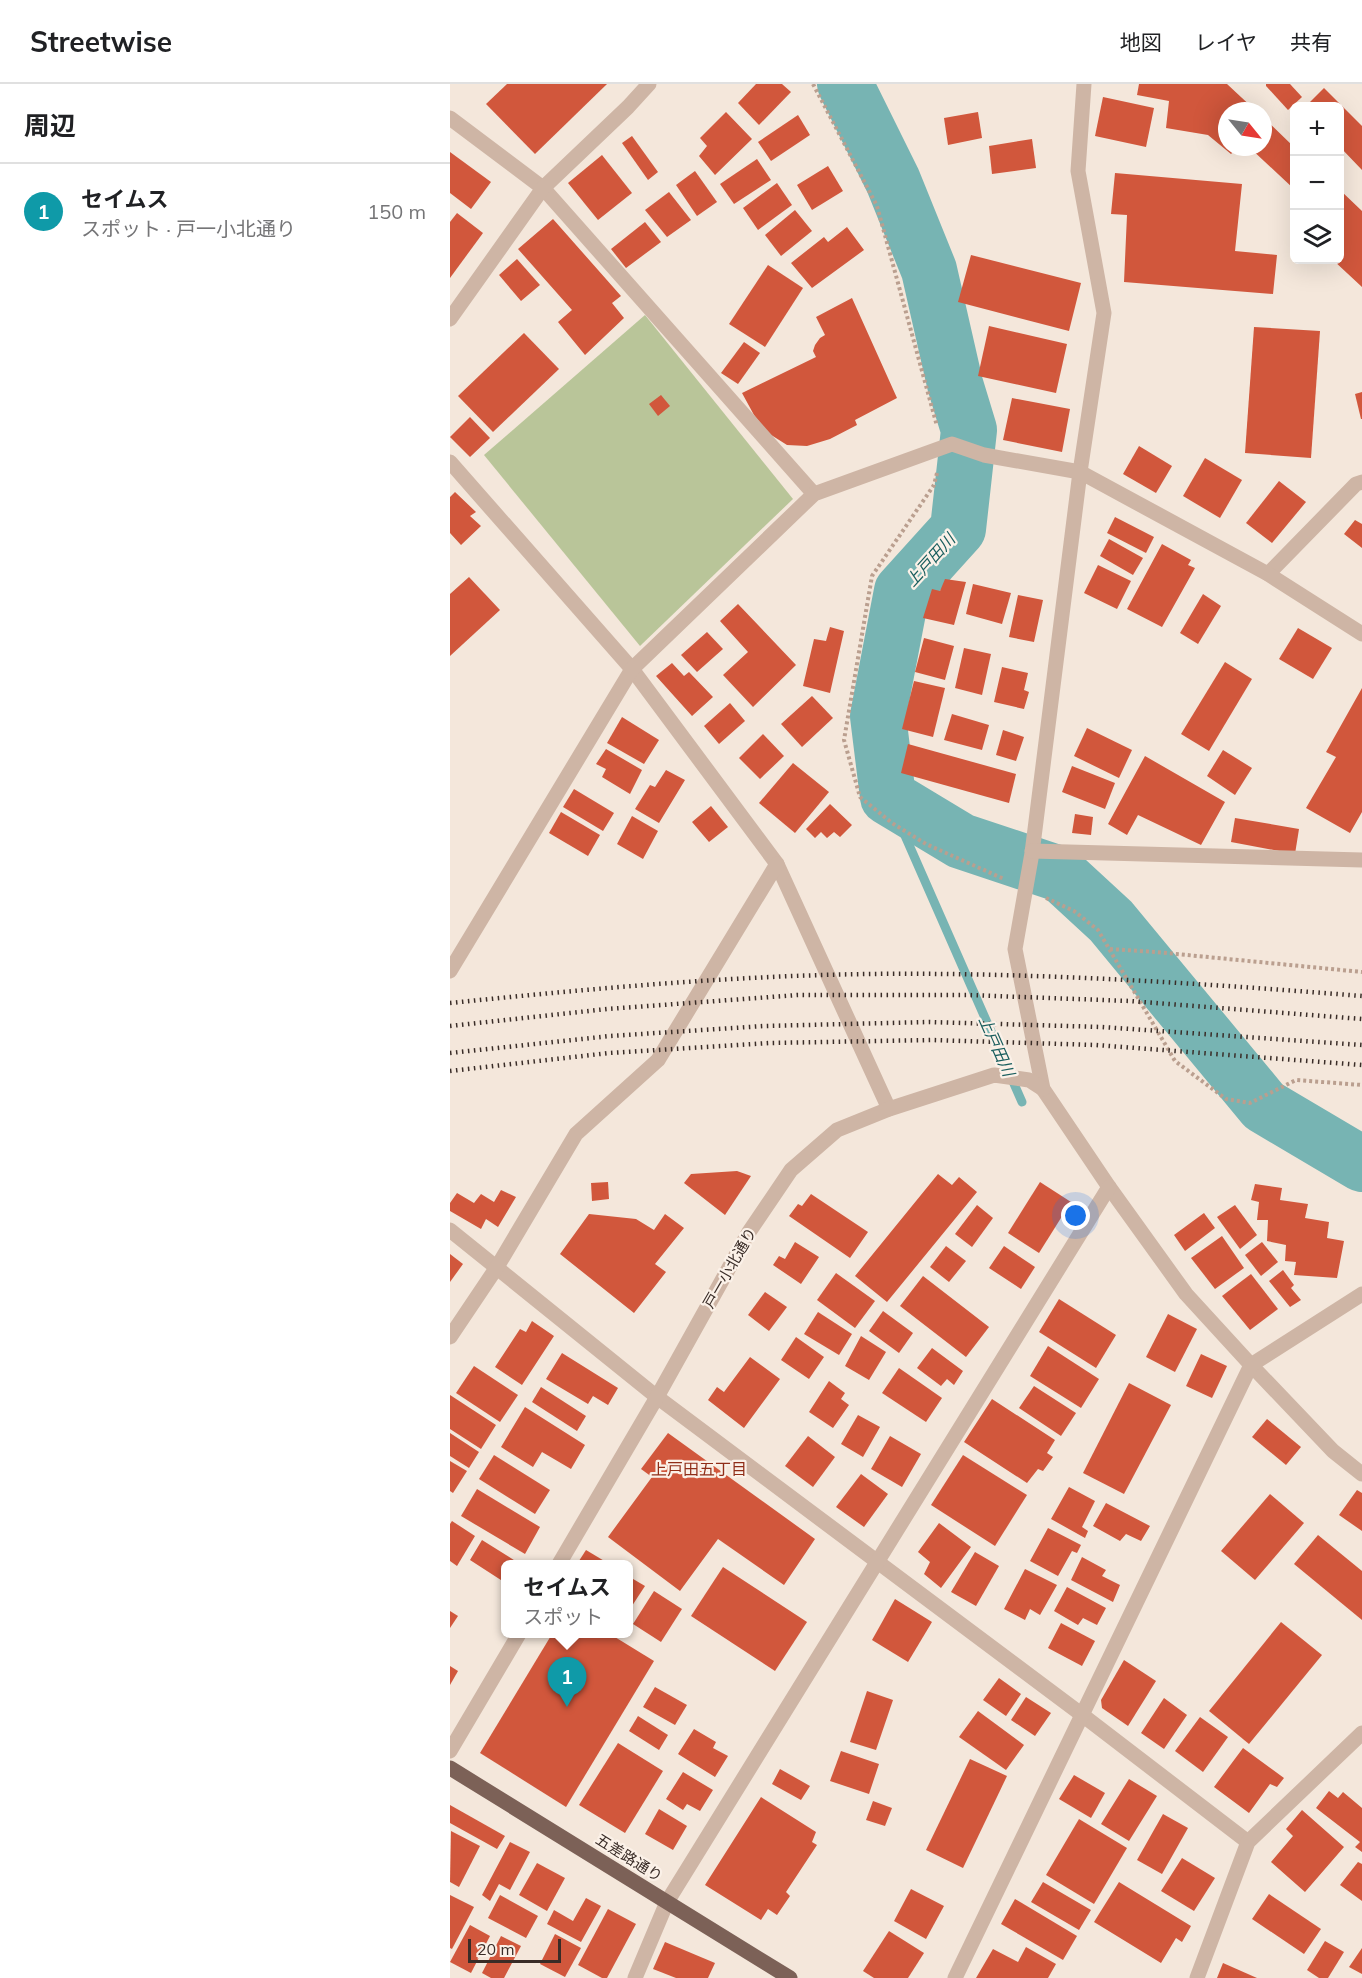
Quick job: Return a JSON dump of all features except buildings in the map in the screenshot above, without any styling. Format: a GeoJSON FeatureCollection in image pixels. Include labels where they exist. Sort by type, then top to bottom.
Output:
{"type":"FeatureCollection","features":[{"type":"Feature","properties":{"kind":"main road","name":"五差路通り"},"geometry":{"type":"LineString","coordinates":[[450,1768],[790,1978]]}},
{"type":"Feature","properties":{"kind":"street"},"geometry":{"type":"LineString","coordinates":[[450,319],[543,188],[649,84]]}},
{"type":"Feature","properties":{"kind":"street"},"geometry":{"type":"LineString","coordinates":[[1084,84],[1078,171],[1104,313],[1080,472],[1032,852],[1015,949],[1042,1089],[1186,1294],[1333,1451],[1362,1474]]}},
{"type":"Feature","properties":{"kind":"street"},"geometry":{"type":"LineString","coordinates":[[450,118],[543,188],[814,494]]}},
{"type":"Feature","properties":{"kind":"street"},"geometry":{"type":"LineString","coordinates":[[450,971],[632,669],[814,494],[952,444],[984,455],[1080,472],[1268,574],[1362,634]]}},
{"type":"Feature","properties":{"kind":"street"},"geometry":{"type":"LineString","coordinates":[[450,462],[632,669],[777,864],[889,1108]]}},
{"type":"Feature","properties":{"kind":"street"},"geometry":{"type":"LineString","coordinates":[[1268,574],[1356,484],[1362,482]]}},
{"type":"Feature","properties":{"kind":"street"},"geometry":{"type":"LineString","coordinates":[[1032,852],[1362,860]]}},
{"type":"Feature","properties":{"kind":"street"},"geometry":{"type":"LineString","coordinates":[[450,1337],[497,1267],[576,1134],[658,1060],[777,864]]}},
{"type":"Feature","properties":{"kind":"street","name":"戸一小北通り"},"geometry":{"type":"LineString","coordinates":[[561,1560],[657,1397],[749,1232],[792,1170],[837,1130],[889,1108],[994,1076],[1029,1080],[1042,1089]]}},
{"type":"Feature","properties":{"kind":"street"},"geometry":{"type":"LineString","coordinates":[[635,1978],[667,1902],[1109,1187]]}},
{"type":"Feature","properties":{"kind":"street"},"geometry":{"type":"LineString","coordinates":[[450,1230],[657,1397],[1081,1714],[1248,1842]]}},
{"type":"Feature","properties":{"kind":"street"},"geometry":{"type":"LineString","coordinates":[[955,1978],[1251,1365],[1362,1294]]}},
{"type":"Feature","properties":{"kind":"street"},"geometry":{"type":"LineString","coordinates":[[450,1751],[517,1638]]}},
{"type":"Feature","properties":{"kind":"street"},"geometry":{"type":"LineString","coordinates":[[1197,1978],[1248,1842],[1362,1733]]}},
{"type":"Feature","properties":{"kind":"path"},"geometry":{"type":"LineString","coordinates":[[892,823],[926,844],[1074,910],[1098,930],[1175,1061],[1226,1099],[1250,1103],[1296,1080],[1362,1085]]}},
{"type":"Feature","properties":{"kind":"path"},"geometry":{"type":"LineString","coordinates":[[1110,949],[1362,972]]}},
{"type":"Feature","properties":{"kind":"green space"},"geometry":{"type":"Polygon","coordinates":[[[645,315],[793,499],[640,646],[484,455],[645,315]]]}},
{"type":"Feature","properties":{"kind":"waterway","name":"上戸田川"},"geometry":{"type":"LineString","coordinates":[[845,84],[893,181],[929,270],[955,384],[969,430],[958,529],[902,591],[878,716],[888,797],[961,841],[1060,874],[1111,921],[1264,1106],[1362,1164]]}},
{"type":"Feature","properties":{"kind":"waterway","name":"上戸田川"},"geometry":{"type":"LineString","coordinates":[[888,797],[1022,1102]]}},
{"type":"Feature","properties":{"kind":"railway"},"geometry":{"type":"LineString","coordinates":[[450,1003],[710,980],[867,974],[1115,979],[1362,996]]}},
{"type":"Feature","properties":{"kind":"railway"},"geometry":{"type":"LineString","coordinates":[[450,1026],[607,1009],[798,995],[968,995],[1130,1001],[1362,1019]]}},
{"type":"Feature","properties":{"kind":"railway"},"geometry":{"type":"LineString","coordinates":[[450,1053],[610,1036],[764,1026],[929,1022],[1102,1027],[1362,1045]]}},
{"type":"Feature","properties":{"kind":"railway"},"geometry":{"type":"LineString","coordinates":[[450,1071],[609,1053],[770,1043],[931,1040],[1096,1045],[1362,1065]]}},
{"type":"Feature","properties":{"kind":"place","name":"セイムス"},"geometry":{"type":"Point","coordinates":[567,1707]}},
{"type":"Feature","properties":{"kind":"district","name":"上戸田五丁目"},"geometry":{"type":"Point","coordinates":[699,1469]}}]}
